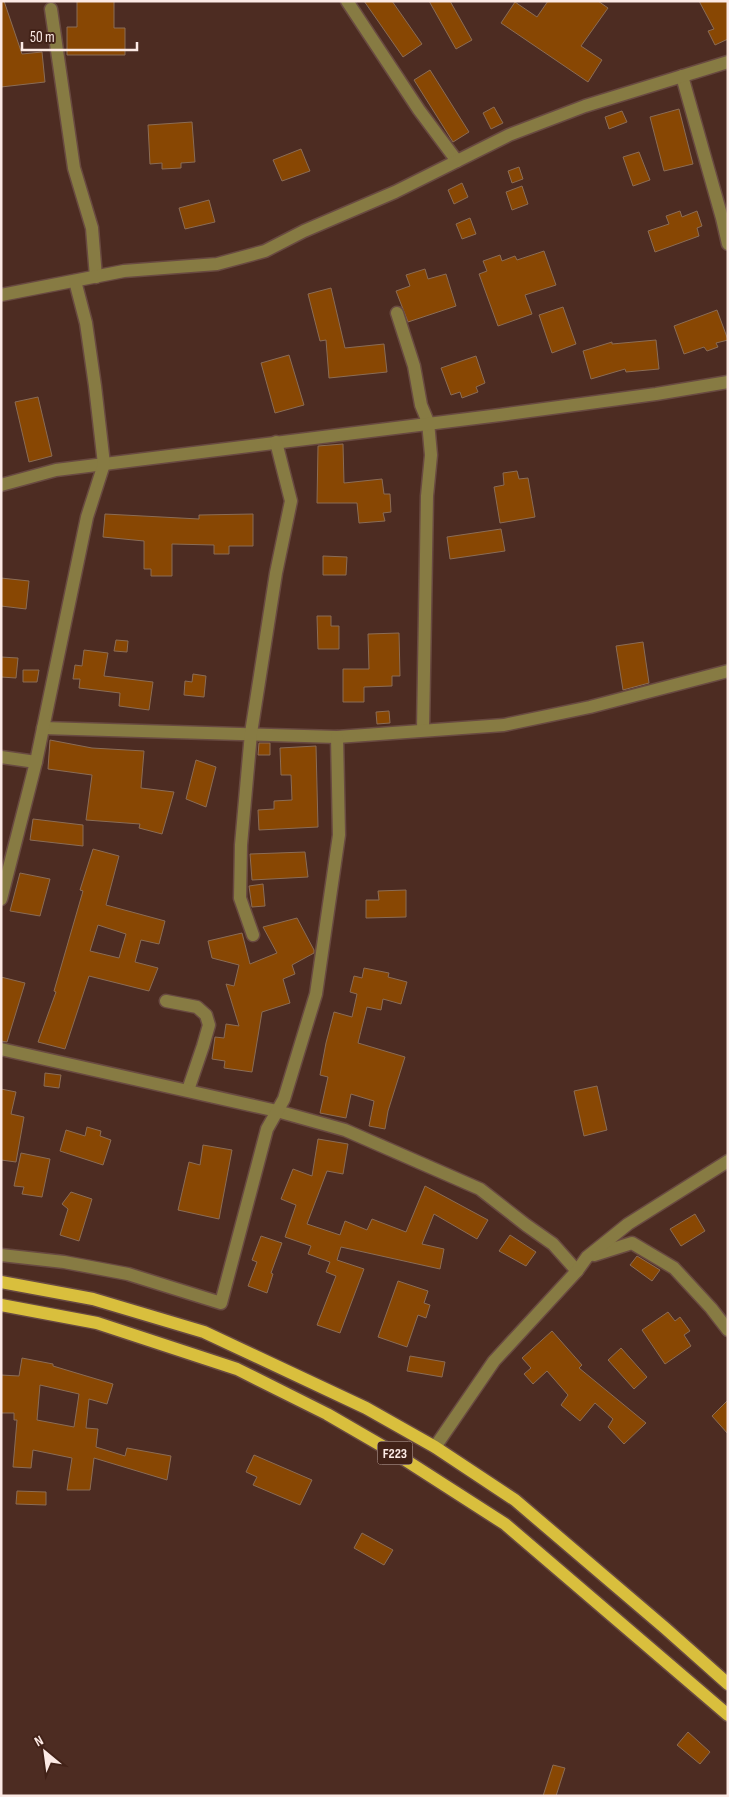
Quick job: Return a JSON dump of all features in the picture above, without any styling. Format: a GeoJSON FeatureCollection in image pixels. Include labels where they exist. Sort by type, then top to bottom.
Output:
{"type":"FeatureCollection","features":[{"type":"Feature","properties":{"kind":"main road","name":"F223"},"geometry":{"type":"LineString","coordinates":[[1,1282],[93,1300],[204,1332],[366,1408],[435,1447],[515,1500],[666,1628],[728,1684]]}},
{"type":"Feature","properties":{"kind":"main road","name":"F223"},"geometry":{"type":"LineString","coordinates":[[1,1305],[97,1323],[237,1369],[334,1418],[396,1454],[505,1524],[728,1715]]}},
{"type":"Feature","properties":{"kind":"street"},"geometry":{"type":"LineString","coordinates":[[347,1],[419,110],[457,161]]}},
{"type":"Feature","properties":{"kind":"street"},"geometry":{"type":"LineString","coordinates":[[51,10],[74,168],[92,228],[96,277]]}},
{"type":"Feature","properties":{"kind":"street"},"geometry":{"type":"LineString","coordinates":[[1,295],[124,271],[217,264],[265,251],[304,231],[395,192],[509,135],[585,106],[728,62]]}},
{"type":"Feature","properties":{"kind":"street"},"geometry":{"type":"LineString","coordinates":[[682,76],[728,244]]}},
{"type":"Feature","properties":{"kind":"street"},"geometry":{"type":"LineString","coordinates":[[1,899],[36,762],[87,517],[104,464],[86,323],[75,281]]}},
{"type":"Feature","properties":{"kind":"street"},"geometry":{"type":"LineString","coordinates":[[397,312],[414,366],[421,405],[428,422],[430,455],[427,496],[422,730]]}},
{"type":"Feature","properties":{"kind":"street"},"geometry":{"type":"LineString","coordinates":[[1,485],[56,470],[656,394],[728,382]]}},
{"type":"Feature","properties":{"kind":"street"},"geometry":{"type":"LineString","coordinates":[[253,935],[240,898],[241,845],[251,733],[276,573],[291,501],[276,442]]}},
{"type":"Feature","properties":{"kind":"street"},"geometry":{"type":"LineString","coordinates":[[43,728],[338,737],[504,725],[590,707],[728,671]]}},
{"type":"Feature","properties":{"kind":"street"},"geometry":{"type":"LineString","coordinates":[[1,1256],[64,1262],[128,1274],[221,1303],[267,1129],[284,1099],[316,994],[339,835],[338,737]]}},
{"type":"Feature","properties":{"kind":"street"},"geometry":{"type":"LineString","coordinates":[[1,756],[36,762]]}},
{"type":"Feature","properties":{"kind":"street"},"geometry":{"type":"LineString","coordinates":[[166,1001],[197,1007],[206,1015],[209,1025],[204,1046],[188,1090]]}},
{"type":"Feature","properties":{"kind":"street"},"geometry":{"type":"LineString","coordinates":[[1,1048],[277,1111],[344,1130],[480,1188],[553,1244],[577,1271]]}},
{"type":"Feature","properties":{"kind":"street"},"geometry":{"type":"LineString","coordinates":[[435,1447],[494,1361],[577,1271],[587,1257],[628,1224],[728,1161]]}},
{"type":"Feature","properties":{"kind":"street"},"geometry":{"type":"LineString","coordinates":[[587,1257],[632,1243],[674,1268],[711,1308],[728,1330]]}},
{"type":"Feature","properties":{"kind":"building"},"geometry":{"type":"Polygon","coordinates":[[[1,1],[4,1],[22,54],[42,52],[45,82],[1,87],[1,1]]]}},
{"type":"Feature","properties":{"kind":"building"},"geometry":{"type":"Polygon","coordinates":[[[77,1],[114,1],[114,28],[125,28],[125,55],[67,55],[67,27],[77,27],[77,1]]]}},
{"type":"Feature","properties":{"kind":"building"},"geometry":{"type":"Polygon","coordinates":[[[364,1],[392,1],[422,44],[403,57],[364,1]]]}},
{"type":"Feature","properties":{"kind":"building"},"geometry":{"type":"Polygon","coordinates":[[[429,1],[450,1],[472,40],[456,49],[429,1]]]}},
{"type":"Feature","properties":{"kind":"building"},"geometry":{"type":"Polygon","coordinates":[[[548,1],[598,1],[608,8],[581,46],[602,60],[588,82],[501,23],[515,2],[537,17],[548,1]]]}},
{"type":"Feature","properties":{"kind":"building"},"geometry":{"type":"Polygon","coordinates":[[[699,1],[728,1],[728,39],[715,45],[708,31],[714,29],[699,1]]]}},
{"type":"Feature","properties":{"kind":"building"},"geometry":{"type":"Polygon","coordinates":[[[430,70],[469,132],[453,142],[414,80],[430,70]]]}},
{"type":"Feature","properties":{"kind":"building"},"geometry":{"type":"Polygon","coordinates":[[[494,107],[503,123],[491,129],[483,113],[494,107]]]}},
{"type":"Feature","properties":{"kind":"building"},"geometry":{"type":"Polygon","coordinates":[[[679,109],[693,164],[664,171],[650,117],[679,109]]]}},
{"type":"Feature","properties":{"kind":"building"},"geometry":{"type":"Polygon","coordinates":[[[622,111],[627,122],[609,129],[605,117],[622,111]]]}},
{"type":"Feature","properties":{"kind":"building"},"geometry":{"type":"Polygon","coordinates":[[[192,122],[195,162],[181,163],[181,168],[162,169],[162,163],[150,164],[148,125],[192,122]]]}},
{"type":"Feature","properties":{"kind":"building"},"geometry":{"type":"Polygon","coordinates":[[[301,149],[310,171],[282,181],[273,160],[301,149]]]}},
{"type":"Feature","properties":{"kind":"building"},"geometry":{"type":"Polygon","coordinates":[[[639,152],[650,180],[633,186],[623,157],[639,152]]]}},
{"type":"Feature","properties":{"kind":"building"},"geometry":{"type":"Polygon","coordinates":[[[519,167],[523,179],[512,183],[508,171],[519,167]]]}},
{"type":"Feature","properties":{"kind":"building"},"geometry":{"type":"Polygon","coordinates":[[[462,183],[468,197],[454,204],[448,190],[462,183]]]}},
{"type":"Feature","properties":{"kind":"building"},"geometry":{"type":"Polygon","coordinates":[[[522,186],[528,204],[512,210],[506,192],[522,186]]]}},
{"type":"Feature","properties":{"kind":"building"},"geometry":{"type":"Polygon","coordinates":[[[209,200],[215,222],[185,229],[179,208],[209,200]]]}},
{"type":"Feature","properties":{"kind":"building"},"geometry":{"type":"Polygon","coordinates":[[[680,211],[682,217],[697,211],[702,226],[697,228],[699,236],[655,252],[648,231],[669,224],[666,216],[680,211]]]}},
{"type":"Feature","properties":{"kind":"building"},"geometry":{"type":"Polygon","coordinates":[[[470,218],[476,234],[462,239],[456,224],[470,218]]]}},
{"type":"Feature","properties":{"kind":"building"},"geometry":{"type":"Polygon","coordinates":[[[544,251],[556,285],[525,295],[532,314],[498,326],[479,274],[487,271],[483,261],[500,255],[502,261],[515,256],[517,260],[544,251]]]}},
{"type":"Feature","properties":{"kind":"building"},"geometry":{"type":"Polygon","coordinates":[[[425,269],[428,279],[446,274],[456,306],[408,322],[396,291],[410,286],[406,275],[425,269]]]}},
{"type":"Feature","properties":{"kind":"building"},"geometry":{"type":"Polygon","coordinates":[[[331,288],[345,348],[384,344],[387,372],[329,378],[326,340],[320,341],[308,294],[331,288]]]}},
{"type":"Feature","properties":{"kind":"building"},"geometry":{"type":"Polygon","coordinates":[[[563,307],[576,344],[552,353],[539,315],[563,307]]]}},
{"type":"Feature","properties":{"kind":"building"},"geometry":{"type":"Polygon","coordinates":[[[717,310],[728,340],[716,343],[718,347],[707,351],[704,347],[684,354],[674,326],[717,310]]]}},
{"type":"Feature","properties":{"kind":"building"},"geometry":{"type":"Polygon","coordinates":[[[656,340],[659,369],[626,372],[625,369],[591,379],[583,351],[612,342],[612,344],[656,340]]]}},
{"type":"Feature","properties":{"kind":"building"},"geometry":{"type":"Polygon","coordinates":[[[289,355],[304,405],[275,413],[261,363],[289,355]]]}},
{"type":"Feature","properties":{"kind":"building"},"geometry":{"type":"Polygon","coordinates":[[[476,356],[485,383],[476,387],[478,392],[462,398],[460,392],[451,395],[441,368],[476,356]]]}},
{"type":"Feature","properties":{"kind":"building"},"geometry":{"type":"Polygon","coordinates":[[[38,397],[52,456],[29,462],[15,402],[38,397]]]}},
{"type":"Feature","properties":{"kind":"building"},"geometry":{"type":"Polygon","coordinates":[[[343,444],[344,483],[382,479],[384,494],[390,494],[391,512],[383,513],[385,521],[359,523],[357,503],[317,503],[318,446],[343,444]]]}},
{"type":"Feature","properties":{"kind":"building"},"geometry":{"type":"Polygon","coordinates":[[[517,471],[519,479],[528,478],[535,517],[500,523],[494,487],[504,485],[503,473],[517,471]]]}},
{"type":"Feature","properties":{"kind":"building"},"geometry":{"type":"Polygon","coordinates":[[[105,514],[199,519],[199,515],[253,514],[253,546],[229,546],[229,554],[214,554],[214,545],[172,544],[172,576],[151,576],[151,569],[144,569],[144,541],[103,537],[105,514]]]}},
{"type":"Feature","properties":{"kind":"building"},"geometry":{"type":"Polygon","coordinates":[[[501,529],[505,551],[450,559],[447,537],[501,529]]]}},
{"type":"Feature","properties":{"kind":"building"},"geometry":{"type":"Polygon","coordinates":[[[323,556],[347,557],[346,575],[323,575],[323,556]]]}},
{"type":"Feature","properties":{"kind":"building"},"geometry":{"type":"Polygon","coordinates":[[[1,578],[29,581],[26,609],[1,606],[1,578]]]}},
{"type":"Feature","properties":{"kind":"building"},"geometry":{"type":"Polygon","coordinates":[[[317,616],[331,616],[331,626],[339,626],[339,649],[318,649],[317,616]]]}},
{"type":"Feature","properties":{"kind":"building"},"geometry":{"type":"Polygon","coordinates":[[[399,633],[400,676],[392,676],[392,686],[364,687],[364,702],[343,702],[343,669],[369,669],[368,634],[399,633]]]}},
{"type":"Feature","properties":{"kind":"building"},"geometry":{"type":"Polygon","coordinates":[[[116,640],[128,641],[127,652],[114,651],[116,640]]]}},
{"type":"Feature","properties":{"kind":"building"},"geometry":{"type":"Polygon","coordinates":[[[643,642],[649,683],[623,690],[616,646],[643,642]]]}},
{"type":"Feature","properties":{"kind":"building"},"geometry":{"type":"Polygon","coordinates":[[[84,650],[108,653],[104,676],[153,682],[149,710],[119,706],[120,693],[79,688],[80,679],[73,679],[75,665],[82,666],[84,650]]]}},
{"type":"Feature","properties":{"kind":"building"},"geometry":{"type":"Polygon","coordinates":[[[1,657],[18,658],[16,678],[1,677],[1,657]]]}},
{"type":"Feature","properties":{"kind":"building"},"geometry":{"type":"Polygon","coordinates":[[[23,670],[39,670],[37,682],[23,682],[23,670]]]}},
{"type":"Feature","properties":{"kind":"building"},"geometry":{"type":"Polygon","coordinates":[[[193,674],[206,676],[204,697],[184,695],[185,681],[192,682],[193,674]]]}},
{"type":"Feature","properties":{"kind":"building"},"geometry":{"type":"Polygon","coordinates":[[[389,711],[390,723],[377,724],[376,712],[389,711]]]}},
{"type":"Feature","properties":{"kind":"building"},"geometry":{"type":"Polygon","coordinates":[[[50,740],[92,748],[144,751],[141,788],[174,792],[162,834],[139,828],[140,824],[86,820],[92,775],[48,769],[50,740]]]}},
{"type":"Feature","properties":{"kind":"building"},"geometry":{"type":"Polygon","coordinates":[[[259,743],[270,743],[270,755],[258,755],[259,743]]]}},
{"type":"Feature","properties":{"kind":"building"},"geometry":{"type":"Polygon","coordinates":[[[316,746],[318,827],[259,830],[258,810],[274,809],[274,801],[292,800],[291,775],[281,775],[280,748],[316,746]]]}},
{"type":"Feature","properties":{"kind":"building"},"geometry":{"type":"Polygon","coordinates":[[[196,760],[216,767],[206,807],[186,799],[196,760]]]}},
{"type":"Feature","properties":{"kind":"building"},"geometry":{"type":"Polygon","coordinates":[[[33,819],[83,825],[83,846],[30,840],[33,819]]]}},
{"type":"Feature","properties":{"kind":"building"},"geometry":{"type":"Polygon","coordinates":[[[93,849],[119,856],[106,905],[165,921],[159,944],[141,940],[135,962],[158,968],[149,991],[89,976],[65,1049],[38,1042],[56,992],[54,991],[83,891],[80,890],[93,849]],[[98,925],[90,951],[119,958],[126,934],[98,925]]]}},
{"type":"Feature","properties":{"kind":"building"},"geometry":{"type":"Polygon","coordinates":[[[305,852],[308,877],[252,880],[250,854],[305,852]]]}},
{"type":"Feature","properties":{"kind":"building"},"geometry":{"type":"Polygon","coordinates":[[[20,873],[50,879],[40,916],[10,911],[20,873]]]}},
{"type":"Feature","properties":{"kind":"building"},"geometry":{"type":"Polygon","coordinates":[[[263,884],[265,906],[252,907],[249,886],[263,884]]]}},
{"type":"Feature","properties":{"kind":"building"},"geometry":{"type":"Polygon","coordinates":[[[406,890],[406,917],[366,918],[366,900],[379,900],[378,891],[406,890]]]}},
{"type":"Feature","properties":{"kind":"building"},"geometry":{"type":"Polygon","coordinates":[[[297,918],[314,953],[292,965],[295,974],[283,979],[290,1003],[262,1012],[252,1072],[224,1068],[225,1061],[212,1059],[215,1037],[224,1038],[226,1024],[239,1026],[226,984],[234,986],[239,965],[212,958],[208,941],[242,933],[250,964],[277,953],[263,927],[297,918]]]}},
{"type":"Feature","properties":{"kind":"building"},"geometry":{"type":"Polygon","coordinates":[[[364,968],[389,973],[388,977],[407,982],[401,1004],[383,999],[381,1010],[367,1007],[358,1043],[405,1057],[388,1111],[385,1129],[369,1126],[374,1101],[351,1094],[346,1118],[320,1113],[328,1077],[320,1075],[334,1012],[352,1017],[357,994],[350,992],[354,976],[362,978],[364,968]]]}},
{"type":"Feature","properties":{"kind":"building"},"geometry":{"type":"Polygon","coordinates":[[[1,977],[25,983],[7,1042],[1,1041],[1,977]]]}},
{"type":"Feature","properties":{"kind":"building"},"geometry":{"type":"Polygon","coordinates":[[[45,1073],[61,1075],[59,1088],[44,1086],[45,1073]]]}},
{"type":"Feature","properties":{"kind":"building"},"geometry":{"type":"Polygon","coordinates":[[[597,1086],[607,1130],[584,1136],[574,1091],[597,1086]]]}},
{"type":"Feature","properties":{"kind":"building"},"geometry":{"type":"Polygon","coordinates":[[[1,1089],[16,1092],[11,1114],[24,1117],[16,1162],[1,1160],[1,1089]]]}},
{"type":"Feature","properties":{"kind":"building"},"geometry":{"type":"Polygon","coordinates":[[[87,1127],[101,1131],[100,1136],[111,1140],[103,1165],[60,1151],[66,1130],[85,1136],[87,1127]]]}},
{"type":"Feature","properties":{"kind":"building"},"geometry":{"type":"Polygon","coordinates":[[[318,1139],[348,1144],[343,1174],[327,1171],[307,1224],[340,1235],[345,1221],[367,1230],[372,1219],[406,1232],[425,1186],[488,1220],[477,1239],[434,1214],[422,1244],[444,1249],[440,1269],[341,1247],[337,1260],[364,1269],[340,1333],[317,1325],[336,1276],[326,1272],[330,1262],[308,1254],[311,1246],[285,1237],[296,1205],[281,1199],[293,1169],[312,1176],[318,1139]]]}},
{"type":"Feature","properties":{"kind":"building"},"geometry":{"type":"Polygon","coordinates":[[[203,1145],[232,1150],[219,1219],[178,1210],[189,1162],[200,1165],[203,1145]]]}},
{"type":"Feature","properties":{"kind":"building"},"geometry":{"type":"Polygon","coordinates":[[[21,1153],[50,1159],[42,1197],[22,1194],[24,1187],[14,1186],[21,1153]]]}},
{"type":"Feature","properties":{"kind":"building"},"geometry":{"type":"Polygon","coordinates":[[[71,1192],[92,1199],[79,1241],[60,1235],[68,1209],[62,1204],[71,1192]]]}},
{"type":"Feature","properties":{"kind":"building"},"geometry":{"type":"Polygon","coordinates":[[[695,1214],[705,1231],[681,1246],[670,1229],[695,1214]]]}},
{"type":"Feature","properties":{"kind":"building"},"geometry":{"type":"Polygon","coordinates":[[[510,1235],[536,1252],[526,1266],[499,1251],[510,1235]]]}},
{"type":"Feature","properties":{"kind":"building"},"geometry":{"type":"Polygon","coordinates":[[[261,1236],[282,1243],[271,1273],[273,1274],[267,1293],[248,1286],[257,1262],[252,1260],[261,1236]]]}},
{"type":"Feature","properties":{"kind":"building"},"geometry":{"type":"Polygon","coordinates":[[[637,1256],[660,1270],[652,1281],[630,1265],[637,1256]]]}},
{"type":"Feature","properties":{"kind":"building"},"geometry":{"type":"Polygon","coordinates":[[[398,1281],[428,1291],[424,1303],[430,1305],[426,1318],[418,1315],[407,1347],[378,1337],[398,1281]]]}},
{"type":"Feature","properties":{"kind":"building"},"geometry":{"type":"Polygon","coordinates":[[[668,1312],[675,1321],[680,1317],[690,1331],[684,1335],[691,1346],[665,1364],[642,1330],[668,1312]]]}},
{"type":"Feature","properties":{"kind":"building"},"geometry":{"type":"Polygon","coordinates":[[[552,1331],[582,1365],[579,1368],[646,1423],[624,1444],[608,1427],[613,1419],[595,1403],[580,1421],[561,1405],[568,1395],[547,1371],[533,1384],[524,1374],[531,1368],[522,1358],[552,1331]]]}},
{"type":"Feature","properties":{"kind":"building"},"geometry":{"type":"Polygon","coordinates":[[[621,1348],[647,1377],[634,1389],[608,1360],[621,1348]]]}},
{"type":"Feature","properties":{"kind":"building"},"geometry":{"type":"Polygon","coordinates":[[[410,1356],[445,1362],[442,1377],[407,1371],[410,1356]]]}},
{"type":"Feature","properties":{"kind":"building"},"geometry":{"type":"Polygon","coordinates":[[[22,1358],[53,1364],[53,1366],[113,1384],[107,1404],[89,1399],[86,1428],[98,1429],[96,1447],[125,1456],[127,1448],[171,1456],[167,1480],[94,1458],[90,1490],[67,1490],[72,1458],[33,1450],[31,1468],[13,1467],[17,1420],[14,1420],[14,1413],[1,1413],[1,1375],[19,1376],[22,1358]],[[40,1385],[37,1420],[74,1427],[79,1394],[40,1385]]]}},
{"type":"Feature","properties":{"kind":"building"},"geometry":{"type":"Polygon","coordinates":[[[728,1400],[728,1434],[712,1416],[728,1400]]]}},
{"type":"Feature","properties":{"kind":"building"},"geometry":{"type":"Polygon","coordinates":[[[254,1455],[312,1480],[300,1505],[253,1485],[257,1477],[246,1472],[254,1455]]]}},
{"type":"Feature","properties":{"kind":"building"},"geometry":{"type":"Polygon","coordinates":[[[17,1491],[46,1492],[46,1505],[16,1504],[17,1491]]]}},
{"type":"Feature","properties":{"kind":"building"},"geometry":{"type":"Polygon","coordinates":[[[362,1533],[393,1550],[384,1565],[354,1548],[362,1533]]]}},
{"type":"Feature","properties":{"kind":"building"},"geometry":{"type":"Polygon","coordinates":[[[688,1732],[710,1752],[700,1764],[677,1745],[688,1732]]]}},
{"type":"Feature","properties":{"kind":"building"},"geometry":{"type":"Polygon","coordinates":[[[553,1765],[565,1768],[556,1796],[543,1796],[553,1765]]]}}]}
